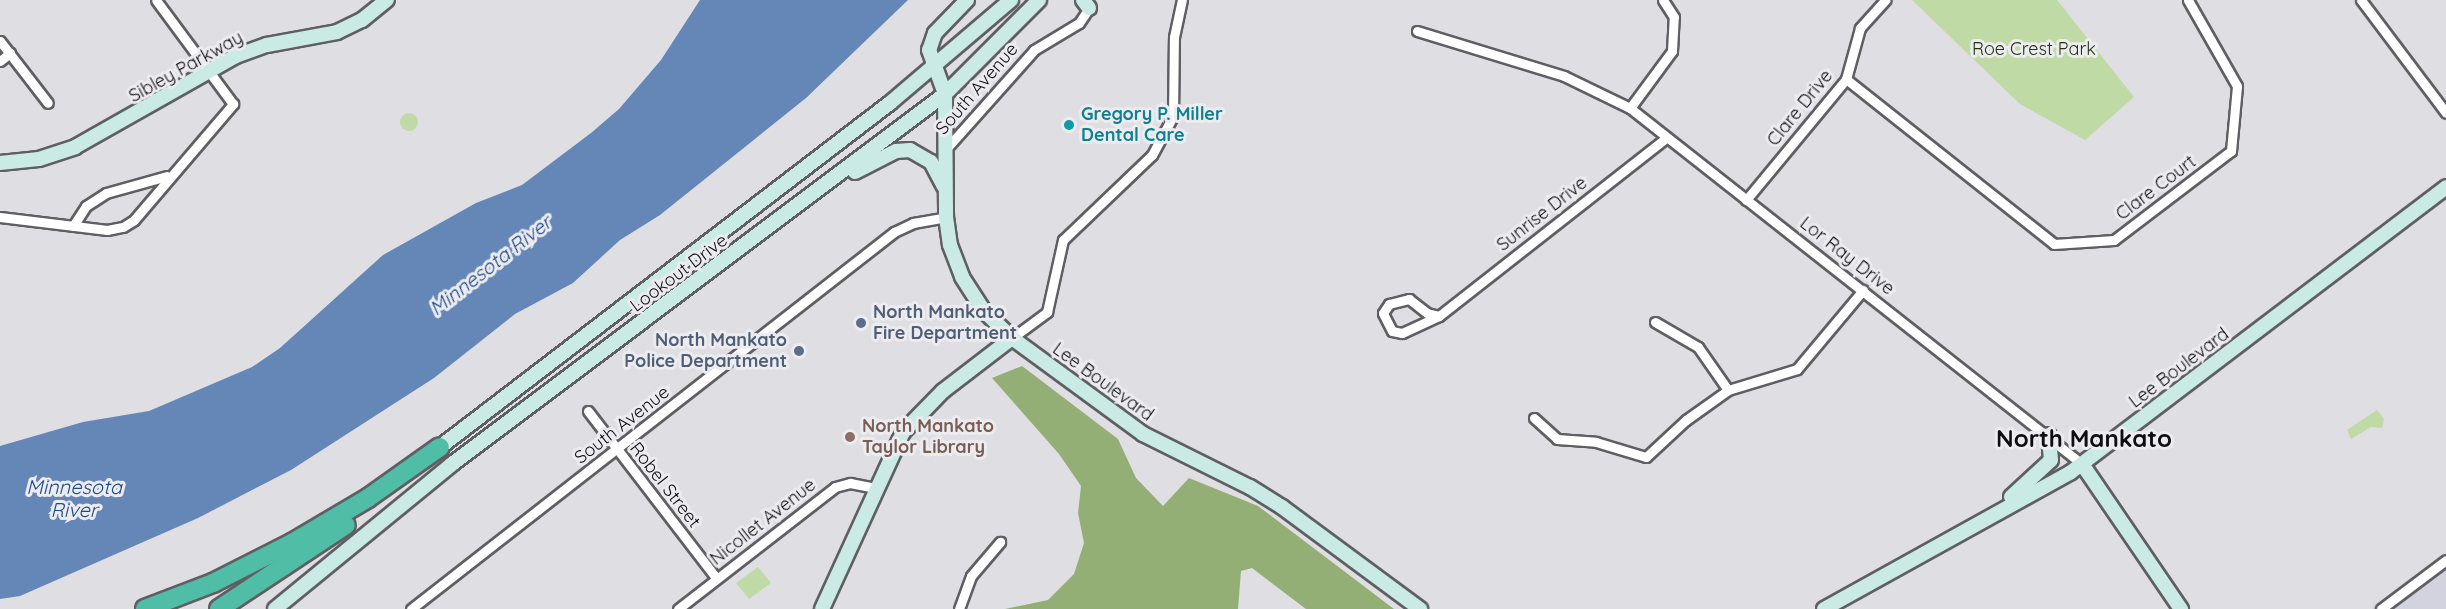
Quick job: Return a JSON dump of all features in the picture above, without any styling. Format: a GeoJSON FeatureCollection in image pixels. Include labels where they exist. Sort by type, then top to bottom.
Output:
{"type":"FeatureCollection","features":[{"type":"Feature","properties":{"kind":"highway"},"geometry":{"type":"LineString","coordinates":[[145,609],[213,583],[292,543],[368,498],[440,447]]}},
{"type":"Feature","properties":{"kind":"highway"},"geometry":{"type":"LineString","coordinates":[[219,609],[376,504],[440,447]]}},
{"type":"Feature","properties":{"kind":"main road","name":"Sibley Parkway"},"geometry":{"type":"LineString","coordinates":[[0,163],[57,155],[95,139],[208,71],[252,49],[337,32],[362,20],[387,0]]}},
{"type":"Feature","properties":{"kind":"main road"},"geometry":{"type":"LineString","coordinates":[[933,69],[929,50],[935,33],[967,0]]}},
{"type":"Feature","properties":{"kind":"main road","name":"Lookout Drive"},"geometry":{"type":"LineString","coordinates":[[440,447],[933,69],[1011,0]]}},
{"type":"Feature","properties":{"kind":"main road","name":"Lookout Drive"},"geometry":{"type":"LineString","coordinates":[[275,609],[452,464],[788,215],[945,94],[980,62],[1039,0]]}},
{"type":"Feature","properties":{"kind":"main road"},"geometry":{"type":"LineString","coordinates":[[980,62],[1014,39],[1050,0]]}},
{"type":"Feature","properties":{"kind":"main road","name":"Lee Boulevard"},"geometry":{"type":"LineString","coordinates":[[933,69],[945,94],[946,217],[962,277],[984,311],[1012,338],[1143,434],[1250,486],[1420,609]]}},
{"type":"Feature","properties":{"kind":"main road"},"geometry":{"type":"LineString","coordinates":[[788,215],[896,151],[922,154],[945,187]]}},
{"type":"Feature","properties":{"kind":"main road","name":"Lee Boulevard"},"geometry":{"type":"LineString","coordinates":[[1824,609],[2082,464],[2446,187]]}},
{"type":"Feature","properties":{"kind":"main road"},"geometry":{"type":"LineString","coordinates":[[822,609],[903,432],[923,410],[1012,338]]}},
{"type":"Feature","properties":{"kind":"main road"},"geometry":{"type":"LineString","coordinates":[[1992,514],[2051,460],[2049,435]]}},
{"type":"Feature","properties":{"kind":"main road","name":"Lor Ray Drive"},"geometry":{"type":"LineString","coordinates":[[2082,464],[2181,609]]}},
{"type":"Feature","properties":{"kind":"street"},"geometry":{"type":"LineString","coordinates":[[0,217],[107,230],[123,227],[134,219],[233,104],[219,89],[156,0]]}},
{"type":"Feature","properties":{"kind":"street"},"geometry":{"type":"LineString","coordinates":[[1012,338],[1047,312],[1063,240],[1152,155],[1173,116],[1174,37],[1182,0]]}},
{"type":"Feature","properties":{"kind":"street"},"geometry":{"type":"LineString","coordinates":[[1630,108],[1672,51],[1674,17],[1663,0]]}},
{"type":"Feature","properties":{"kind":"street","name":"Clare Drive"},"geometry":{"type":"LineString","coordinates":[[1746,200],[1846,79],[1860,28],[1885,0]]}},
{"type":"Feature","properties":{"kind":"street","name":"Clare Court"},"geometry":{"type":"LineString","coordinates":[[1846,79],[2054,244],[2114,240],[2231,151],[2237,86],[2188,0]]}},
{"type":"Feature","properties":{"kind":"street"},"geometry":{"type":"LineString","coordinates":[[2361,0],[2446,113]]}},
{"type":"Feature","properties":{"kind":"street","name":"South Avenue"},"geometry":{"type":"LineString","coordinates":[[945,150],[1034,50],[1079,23],[1086,3]]}},
{"type":"Feature","properties":{"kind":"street","name":"Lor Ray Drive"},"geometry":{"type":"LineString","coordinates":[[1417,31],[1564,76],[1630,108],[2049,435],[2082,464]]}},
{"type":"Feature","properties":{"kind":"street"},"geometry":{"type":"LineString","coordinates":[[0,41],[48,103]]}},
{"type":"Feature","properties":{"kind":"street"},"geometry":{"type":"LineString","coordinates":[[0,61],[10,53]]}},
{"type":"Feature","properties":{"kind":"street","name":"Sunrise Drive"},"geometry":{"type":"LineString","coordinates":[[1439,316],[1427,313],[1409,299],[1389,304],[1383,313],[1392,331],[1402,333],[1439,316],[1666,138]]}},
{"type":"Feature","properties":{"kind":"street"},"geometry":{"type":"LineString","coordinates":[[73,226],[87,206],[106,193],[161,180],[174,172]]}},
{"type":"Feature","properties":{"kind":"street","name":"South Avenue"},"geometry":{"type":"LineString","coordinates":[[411,609],[618,450],[894,232],[913,223],[946,217]]}},
{"type":"Feature","properties":{"kind":"street"},"geometry":{"type":"LineString","coordinates":[[1534,418],[1557,439],[1596,442],[1646,457],[1686,420],[1728,390],[1797,369],[1863,290]]}},
{"type":"Feature","properties":{"kind":"street"},"geometry":{"type":"LineString","coordinates":[[1655,322],[1698,347],[1728,390]]}},
{"type":"Feature","properties":{"kind":"street","name":"Robel Street"},"geometry":{"type":"LineString","coordinates":[[588,411],[716,578]]}},
{"type":"Feature","properties":{"kind":"street","name":"Nicollet Avenue"},"geometry":{"type":"LineString","coordinates":[[678,609],[835,487],[850,483],[876,488]]}},
{"type":"Feature","properties":{"kind":"street"},"geometry":{"type":"LineString","coordinates":[[959,609],[971,576],[1000,542]]}},
{"type":"Feature","properties":{"kind":"street"},"geometry":{"type":"LineString","coordinates":[[2381,609],[2446,560]]}},
{"type":"Feature","properties":{"kind":"shaded area"},"geometry":{"type":"Polygon","coordinates":[[[2446,553],[2446,609],[2372,609],[2446,553]]]}},
{"type":"Feature","properties":{"kind":"green space","name":"Roe Crest Park"},"geometry":{"type":"Polygon","coordinates":[[[1912,0],[2057,0],[2134,97],[2085,140],[2020,104],[1912,0]]]}},
{"type":"Feature","properties":{"kind":"green space"},"geometry":{"type":"Polygon","coordinates":[[[409,113],[415,116],[418,122],[415,128],[409,131],[403,128],[400,122],[403,116],[409,113]]]}},
{"type":"Feature","properties":{"kind":"green space"},"geometry":{"type":"Polygon","coordinates":[[[1022,366],[1118,439],[1136,478],[1163,506],[1189,478],[1258,506],[1394,609],[1306,609],[1252,568],[1241,571],[1238,609],[1005,609],[1048,600],[1074,574],[1084,543],[1078,513],[1081,486],[1059,454],[992,378],[1022,366]]]}},
{"type":"Feature","properties":{"kind":"green space"},"geometry":{"type":"Polygon","coordinates":[[[2377,410],[2384,419],[2382,428],[2371,427],[2351,439],[2347,430],[2377,410]]]}},
{"type":"Feature","properties":{"kind":"green space"},"geometry":{"type":"Polygon","coordinates":[[[758,567],[771,583],[749,599],[736,583],[758,567]]]}},
{"type":"Feature","properties":{"kind":"water","name":"Minnesota River"},"geometry":{"type":"Polygon","coordinates":[[[700,0],[908,0],[806,98],[660,215],[620,240],[573,283],[515,314],[434,378],[291,470],[198,518],[20,596],[0,599],[0,446],[83,422],[149,411],[252,367],[280,348],[383,255],[476,203],[522,185],[591,133],[619,109],[661,60],[700,0]]]}},
{"type":"Feature","properties":{"kind":"place","name":"Gregory P. Miller Dental Care"},"geometry":{"type":"Point","coordinates":[1069,125]}},
{"type":"Feature","properties":{"kind":"place","name":"North Mankato Fire Department"},"geometry":{"type":"Point","coordinates":[861,323]}},
{"type":"Feature","properties":{"kind":"place","name":"North Mankato Police Department"},"geometry":{"type":"Point","coordinates":[799,351]}},
{"type":"Feature","properties":{"kind":"place","name":"North Mankato Taylor Library"},"geometry":{"type":"Point","coordinates":[850,437]}},
{"type":"Feature","properties":{"kind":"district","name":"North Mankato"},"geometry":{"type":"Point","coordinates":[2084,439]}}]}
